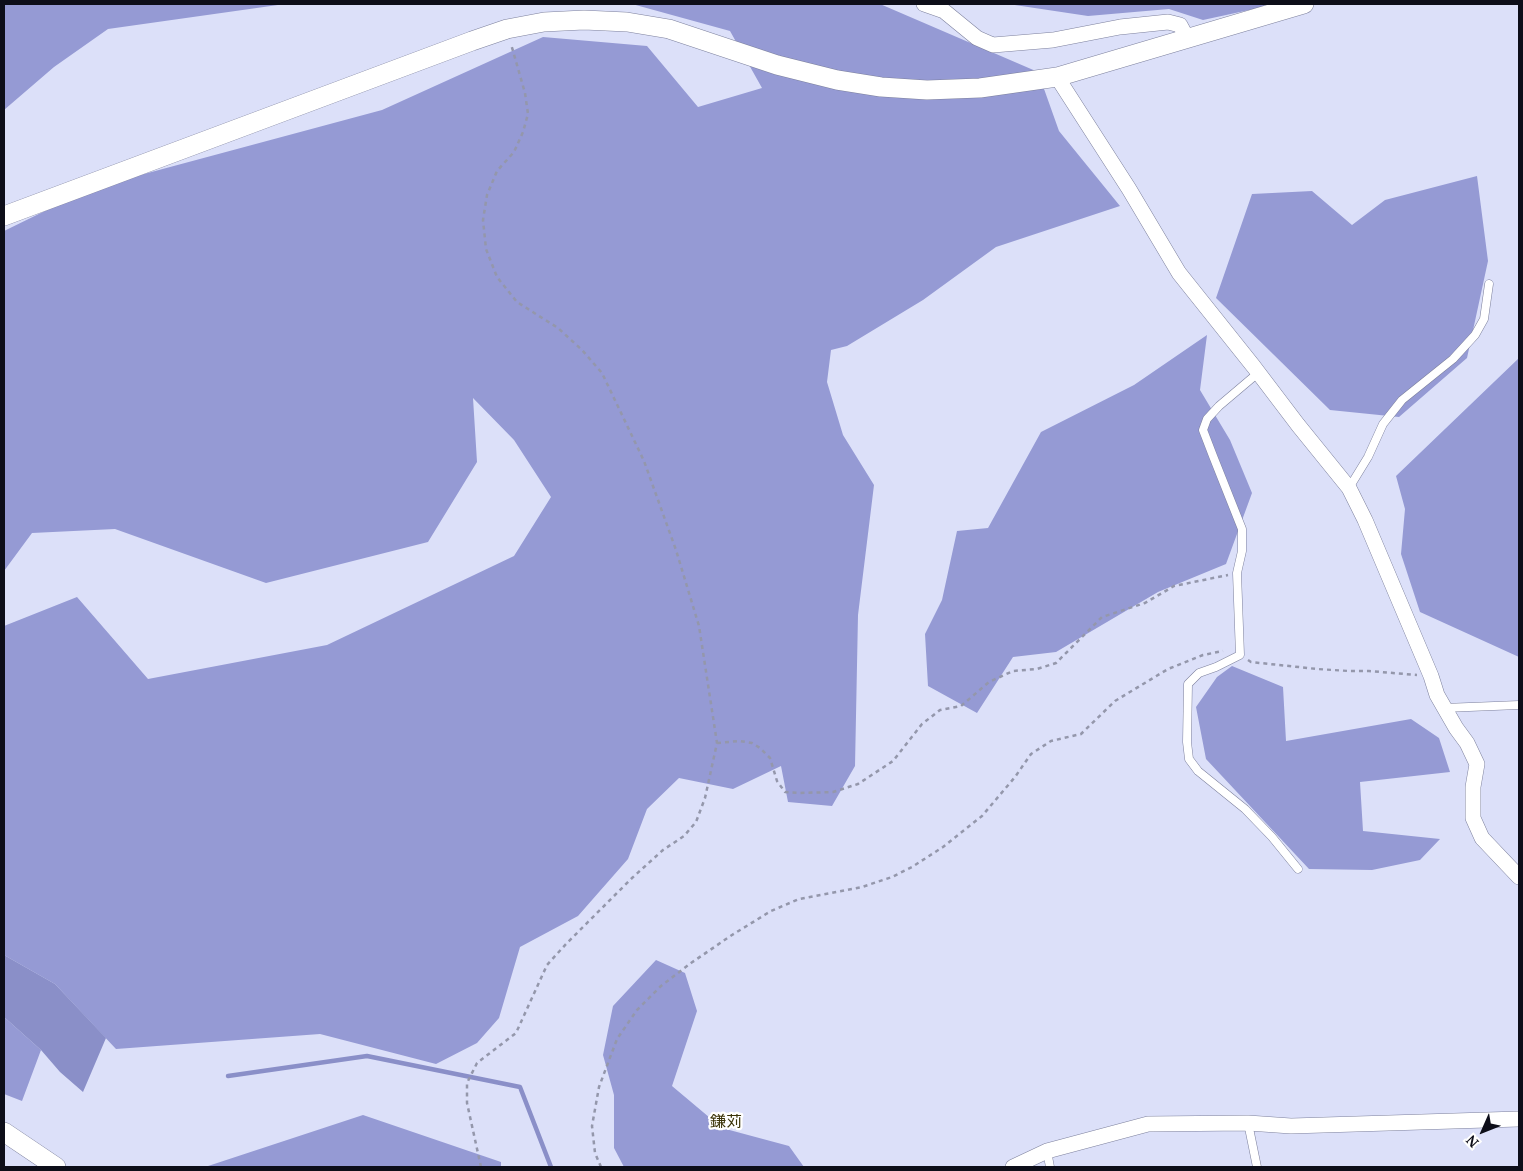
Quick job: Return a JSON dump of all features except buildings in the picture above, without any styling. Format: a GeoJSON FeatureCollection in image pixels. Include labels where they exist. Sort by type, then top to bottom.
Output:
{"type":"FeatureCollection","features":[{"type":"Feature","properties":{"kind":"street"},"geometry":{"type":"LineString","coordinates":[[924,4],[944,11],[977,38],[993,46],[1053,40],[1120,27],[1168,22],[1180,25],[1187,38]]}},
{"type":"Feature","properties":{"kind":"street"},"geometry":{"type":"LineString","coordinates":[[4,216],[341,89],[507,30],[544,22],[584,20],[627,22],[669,29],[777,64],[837,80],[927,90],[980,88],[1057,78],[1304,4]]}},
{"type":"Feature","properties":{"kind":"street"},"geometry":{"type":"LineString","coordinates":[[1057,78],[1129,189],[1179,273],[1349,488],[1365,520],[1443,708],[1467,743],[1477,764],[1473,787],[1473,818],[1482,838],[1519,877]]}},
{"type":"Feature","properties":{"kind":"street"},"geometry":{"type":"LineString","coordinates":[[1013,1167],[1047,1151],[1148,1124],[1248,1123],[1291,1126],[1519,1119]]}},
{"type":"Feature","properties":{"kind":"street"},"geometry":{"type":"LineString","coordinates":[[4,1132],[56,1167]]}},
{"type":"Feature","properties":{"kind":"lane"},"geometry":{"type":"LineString","coordinates":[[1349,488],[1368,457],[1383,424],[1402,400],[1453,359],[1475,335],[1484,318],[1489,284]]}},
{"type":"Feature","properties":{"kind":"lane"},"geometry":{"type":"LineString","coordinates":[[1258,373],[1219,406],[1207,419],[1203,430],[1242,529],[1242,552],[1237,573],[1240,655],[1199,673],[1188,684],[1187,742],[1189,759],[1198,771],[1252,816],[1298,869]]}},
{"type":"Feature","properties":{"kind":"lane"},"geometry":{"type":"LineString","coordinates":[[1443,708],[1519,705]]}},
{"type":"Feature","properties":{"kind":"lane"},"geometry":{"type":"LineString","coordinates":[[1248,1123],[1257,1167]]}},
{"type":"Feature","properties":{"kind":"lane"},"geometry":{"type":"LineString","coordinates":[[1047,1151],[1050,1167]]}},
{"type":"Feature","properties":{"kind":"path"},"geometry":{"type":"LineString","coordinates":[[481,1167],[466,1103],[467,1083],[477,1063],[516,1033],[548,965],[566,944],[632,878],[663,850],[684,836],[696,822],[705,798],[717,742],[699,626],[676,550],[644,461],[602,373],[582,350],[558,328],[516,302],[497,277],[486,249],[483,220],[487,195],[497,171],[514,152],[523,132],[528,114],[507,30]]}},
{"type":"Feature","properties":{"kind":"path"},"geometry":{"type":"LineString","coordinates":[[717,742],[740,741],[752,743],[760,748],[770,758],[777,781],[785,792],[833,792],[858,784],[893,761],[922,724],[940,710],[961,706],[989,682],[1013,671],[1037,669],[1056,663],[1102,617],[1145,603],[1174,586],[1237,573]]}},
{"type":"Feature","properties":{"kind":"path"},"geometry":{"type":"LineString","coordinates":[[601,1167],[595,1153],[592,1126],[600,1087],[617,1039],[638,1010],[660,986],[691,962],[771,911],[798,899],[862,887],[884,880],[912,867],[943,847],[982,816],[1015,777],[1030,754],[1050,741],[1081,734],[1115,701],[1168,669],[1223,651],[1240,655],[1251,662],[1431,676]]}},
{"type":"Feature","properties":{"kind":"shaded area"},"geometry":{"type":"Polygon","coordinates":[[[4,4],[285,4],[108,29],[54,67],[4,110],[4,4]]]}},
{"type":"Feature","properties":{"kind":"shaded area"},"geometry":{"type":"Polygon","coordinates":[[[632,4],[880,4],[1038,72],[1059,131],[1120,206],[996,247],[923,300],[847,346],[831,350],[827,382],[843,435],[874,485],[858,615],[855,766],[832,806],[788,802],[781,766],[733,789],[679,778],[647,809],[628,859],[578,916],[520,947],[499,1018],[477,1043],[436,1064],[320,1034],[116,1049],[55,984],[4,955],[4,626],[77,597],[148,679],[327,645],[514,556],[551,497],[514,440],[473,398],[477,462],[428,542],[266,583],[115,529],[32,533],[4,571],[4,231],[92,188],[382,110],[543,37],[647,46],[698,107],[762,88],[730,31],[632,4]]]}},
{"type":"Feature","properties":{"kind":"shaded area"},"geometry":{"type":"Polygon","coordinates":[[[1008,4],[1266,4],[1263,7],[1203,20],[1169,9],[1088,16],[1008,4]]]}},
{"type":"Feature","properties":{"kind":"shaded area"},"geometry":{"type":"Polygon","coordinates":[[[1477,176],[1488,261],[1467,358],[1399,417],[1330,410],[1216,298],[1252,194],[1312,191],[1352,225],[1385,200],[1477,176]]]}},
{"type":"Feature","properties":{"kind":"shaded area"},"geometry":{"type":"Polygon","coordinates":[[[1207,335],[1200,390],[1230,440],[1252,493],[1226,564],[1158,592],[1056,652],[1013,657],[977,713],[928,686],[925,634],[942,600],[957,531],[988,528],[1041,432],[1134,385],[1207,335]]]}},
{"type":"Feature","properties":{"kind":"shaded area"},"geometry":{"type":"Polygon","coordinates":[[[1519,358],[1519,657],[1420,612],[1401,554],[1405,509],[1396,476],[1519,358]]]}},
{"type":"Feature","properties":{"kind":"shaded area"},"geometry":{"type":"Polygon","coordinates":[[[1232,666],[1283,687],[1286,741],[1411,719],[1439,738],[1450,772],[1360,782],[1363,831],[1440,839],[1420,860],[1372,870],[1309,869],[1206,759],[1196,707],[1217,677],[1232,666]]]}},
{"type":"Feature","properties":{"kind":"shaded area"},"geometry":{"type":"Polygon","coordinates":[[[4,955],[55,984],[106,1038],[83,1092],[60,1072],[41,1050],[4,1017],[4,955]]]}},
{"type":"Feature","properties":{"kind":"shaded area"},"geometry":{"type":"Polygon","coordinates":[[[656,960],[685,973],[697,1011],[672,1086],[722,1128],[789,1146],[804,1167],[624,1167],[614,1148],[614,1095],[603,1055],[613,1006],[656,960]]]}},
{"type":"Feature","properties":{"kind":"shaded area"},"geometry":{"type":"Polygon","coordinates":[[[4,1017],[41,1050],[22,1101],[4,1094],[4,1017]]]}},
{"type":"Feature","properties":{"kind":"shaded area"},"geometry":{"type":"Polygon","coordinates":[[[363,1115],[501,1162],[501,1167],[205,1167],[363,1115]]]}},
{"type":"Feature","properties":{"kind":"waterway"},"geometry":{"type":"LineString","coordinates":[[228,1076],[367,1056],[520,1087],[551,1167]]}},
{"type":"Feature","properties":{"kind":"district","name":"鎌苅"},"geometry":{"type":"Point","coordinates":[726,1122]}}]}
